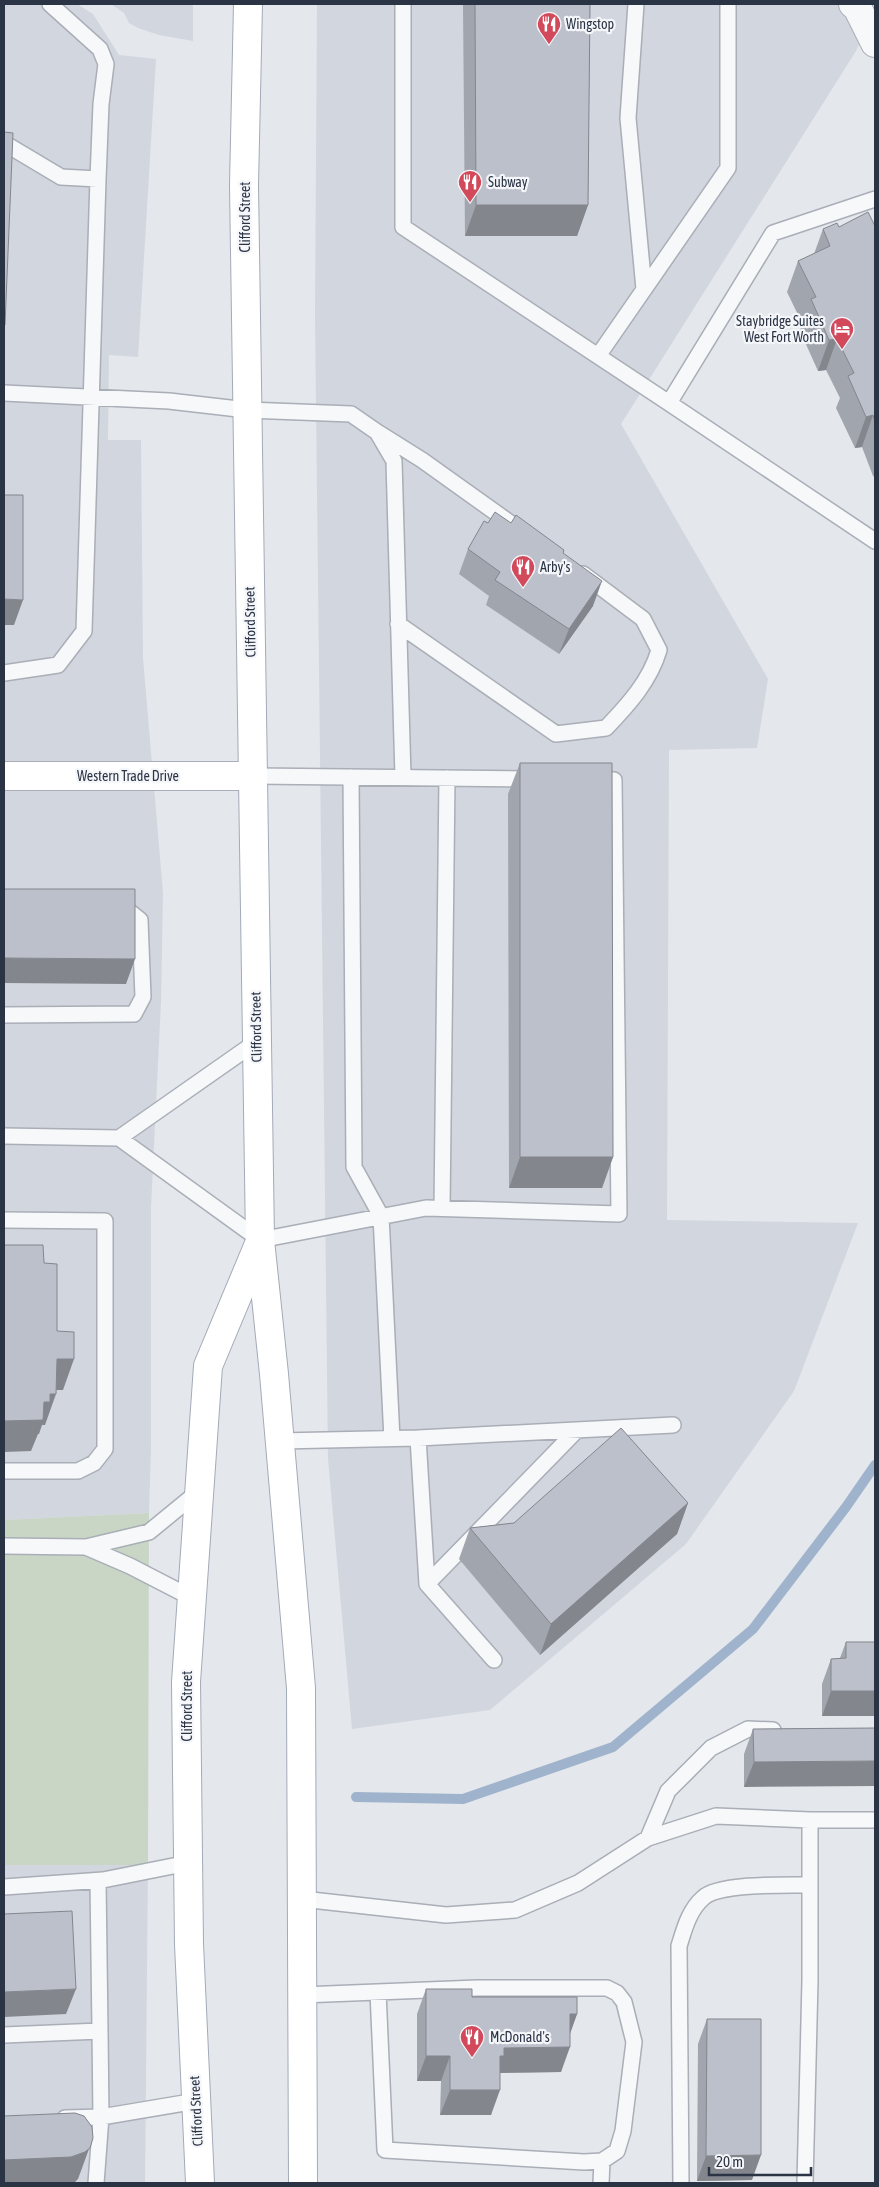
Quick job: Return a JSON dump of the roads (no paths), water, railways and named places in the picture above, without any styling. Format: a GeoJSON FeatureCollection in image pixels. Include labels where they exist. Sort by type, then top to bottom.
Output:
{"type":"FeatureCollection","features":[{"type":"Feature","properties":{"kind":"main road","name":"Clifford Street"},"geometry":{"type":"LineString","coordinates":[[242,5],[260,1240],[302,1688],[303,2183]]}},
{"type":"Feature","properties":{"kind":"main road","name":"Western Trade Drive"},"geometry":{"type":"LineString","coordinates":[[4,776],[252,776]]}},
{"type":"Feature","properties":{"kind":"main road","name":"Clifford Street"},"geometry":{"type":"LineString","coordinates":[[200,2183],[189,1944],[186,1682],[208,1366],[260,1240]]}},
{"type":"Feature","properties":{"kind":"street"},"geometry":{"type":"LineString","coordinates":[[853,4],[857,7],[875,43]]}},
{"type":"Feature","properties":{"kind":"lane"},"geometry":{"type":"LineString","coordinates":[[4,673],[58,665],[84,631],[98,179],[101,104],[106,64],[100,48],[50,4]]}},
{"type":"Feature","properties":{"kind":"lane"},"geometry":{"type":"LineString","coordinates":[[403,4],[403,227],[875,542]]}},
{"type":"Feature","properties":{"kind":"lane"},"geometry":{"type":"LineString","coordinates":[[636,4],[628,118],[644,289]]}},
{"type":"Feature","properties":{"kind":"lane"},"geometry":{"type":"LineString","coordinates":[[598,356],[728,168],[728,4]]}},
{"type":"Feature","properties":{"kind":"lane"},"geometry":{"type":"LineString","coordinates":[[4,143],[61,178],[98,179]]}},
{"type":"Feature","properties":{"kind":"lane"},"geometry":{"type":"LineString","coordinates":[[669,403],[773,234],[875,199]]}},
{"type":"Feature","properties":{"kind":"lane"},"geometry":{"type":"LineString","coordinates":[[4,393],[169,401],[247,410],[350,414],[422,460],[527,535]]}},
{"type":"Feature","properties":{"kind":"lane"},"geometry":{"type":"LineString","coordinates":[[378,432],[394,461],[402,778]]}},
{"type":"Feature","properties":{"kind":"lane"},"geometry":{"type":"LineString","coordinates":[[398,624],[556,734],[606,728],[631,702],[654,668],[659,650],[643,619],[568,564]]}},
{"type":"Feature","properties":{"kind":"lane"},"geometry":{"type":"LineString","coordinates":[[252,776],[545,779]]}},
{"type":"Feature","properties":{"kind":"lane"},"geometry":{"type":"LineString","coordinates":[[351,777],[354,1167],[381,1216],[392,1439]]}},
{"type":"Feature","properties":{"kind":"lane"},"geometry":{"type":"LineString","coordinates":[[442,1208],[447,778]]}},
{"type":"Feature","properties":{"kind":"lane"},"geometry":{"type":"LineString","coordinates":[[4,1136],[119,1138],[260,1240],[426,1208],[618,1214],[614,780],[575,779]]}},
{"type":"Feature","properties":{"kind":"lane"},"geometry":{"type":"LineString","coordinates":[[4,1015],[134,1014],[142,997],[140,920],[109,896]]}},
{"type":"Feature","properties":{"kind":"lane"},"geometry":{"type":"LineString","coordinates":[[119,1138],[256,1042]]}},
{"type":"Feature","properties":{"kind":"lane"},"geometry":{"type":"LineString","coordinates":[[4,1220],[105,1221],[105,1449],[94,1463],[78,1471],[4,1471]]}},
{"type":"Feature","properties":{"kind":"lane"},"geometry":{"type":"LineString","coordinates":[[280,1441],[418,1438],[673,1425]]}},
{"type":"Feature","properties":{"kind":"lane"},"geometry":{"type":"LineString","coordinates":[[427,1584],[577,1430]]}},
{"type":"Feature","properties":{"kind":"lane"},"geometry":{"type":"LineString","coordinates":[[418,1438],[427,1584],[494,1660]]}},
{"type":"Feature","properties":{"kind":"lane"},"geometry":{"type":"LineString","coordinates":[[4,1546],[86,1547],[149,1532],[199,1490]]}},
{"type":"Feature","properties":{"kind":"lane"},"geometry":{"type":"LineString","coordinates":[[86,1547],[130,1566],[192,1598]]}},
{"type":"Feature","properties":{"kind":"lane"},"geometry":{"type":"LineString","coordinates":[[648,1838],[668,1791],[711,1748],[748,1729],[787,1730]]}},
{"type":"Feature","properties":{"kind":"lane"},"geometry":{"type":"LineString","coordinates":[[302,1899],[446,1915],[515,1910],[578,1883],[648,1838],[716,1816],[810,1820],[875,1820]]}},
{"type":"Feature","properties":{"kind":"lane"},"geometry":{"type":"LineString","coordinates":[[805,2183],[810,1820]]}},
{"type":"Feature","properties":{"kind":"lane"},"geometry":{"type":"LineString","coordinates":[[4,1887],[98,1881],[188,1863]]}},
{"type":"Feature","properties":{"kind":"lane"},"geometry":{"type":"LineString","coordinates":[[96,2183],[101,2117],[98,1881]]}},
{"type":"Feature","properties":{"kind":"lane"},"geometry":{"type":"LineString","coordinates":[[681,2183],[680,1946],[687,1921],[703,1897],[720,1890],[810,1885]]}},
{"type":"Feature","properties":{"kind":"lane"},"geometry":{"type":"LineString","coordinates":[[302,1995],[477,1988],[607,1988],[617,1993],[624,2002],[634,2042],[623,2131],[617,2151],[602,2161],[385,2150],[378,1992]]}},
{"type":"Feature","properties":{"kind":"lane"},"geometry":{"type":"LineString","coordinates":[[4,2035],[100,2031]]}},
{"type":"Feature","properties":{"kind":"lane"},"geometry":{"type":"LineString","coordinates":[[52,2119],[101,2117],[196,2101]]}},
{"type":"Feature","properties":{"kind":"lane"},"geometry":{"type":"LineString","coordinates":[[601,2183],[602,2161]]}},
{"type":"Feature","properties":{"kind":"waterway"},"geometry":{"type":"LineString","coordinates":[[356,1797],[463,1799],[613,1747],[753,1629],[846,1507],[875,1465]]}},
{"type":"Feature","properties":{"kind":"place","name":"Wingstop"},"geometry":{"type":"Point","coordinates":[549,45]}},
{"type":"Feature","properties":{"kind":"place","name":"Subway"},"geometry":{"type":"Point","coordinates":[470,203]}},
{"type":"Feature","properties":{"kind":"place","name":"Staybridge Suites West Fort Worth"},"geometry":{"type":"Point","coordinates":[842,350]}},
{"type":"Feature","properties":{"kind":"place","name":"Arby's"},"geometry":{"type":"Point","coordinates":[523,588]}},
{"type":"Feature","properties":{"kind":"place","name":"McDonald's"},"geometry":{"type":"Point","coordinates":[472,2058]}}]}
